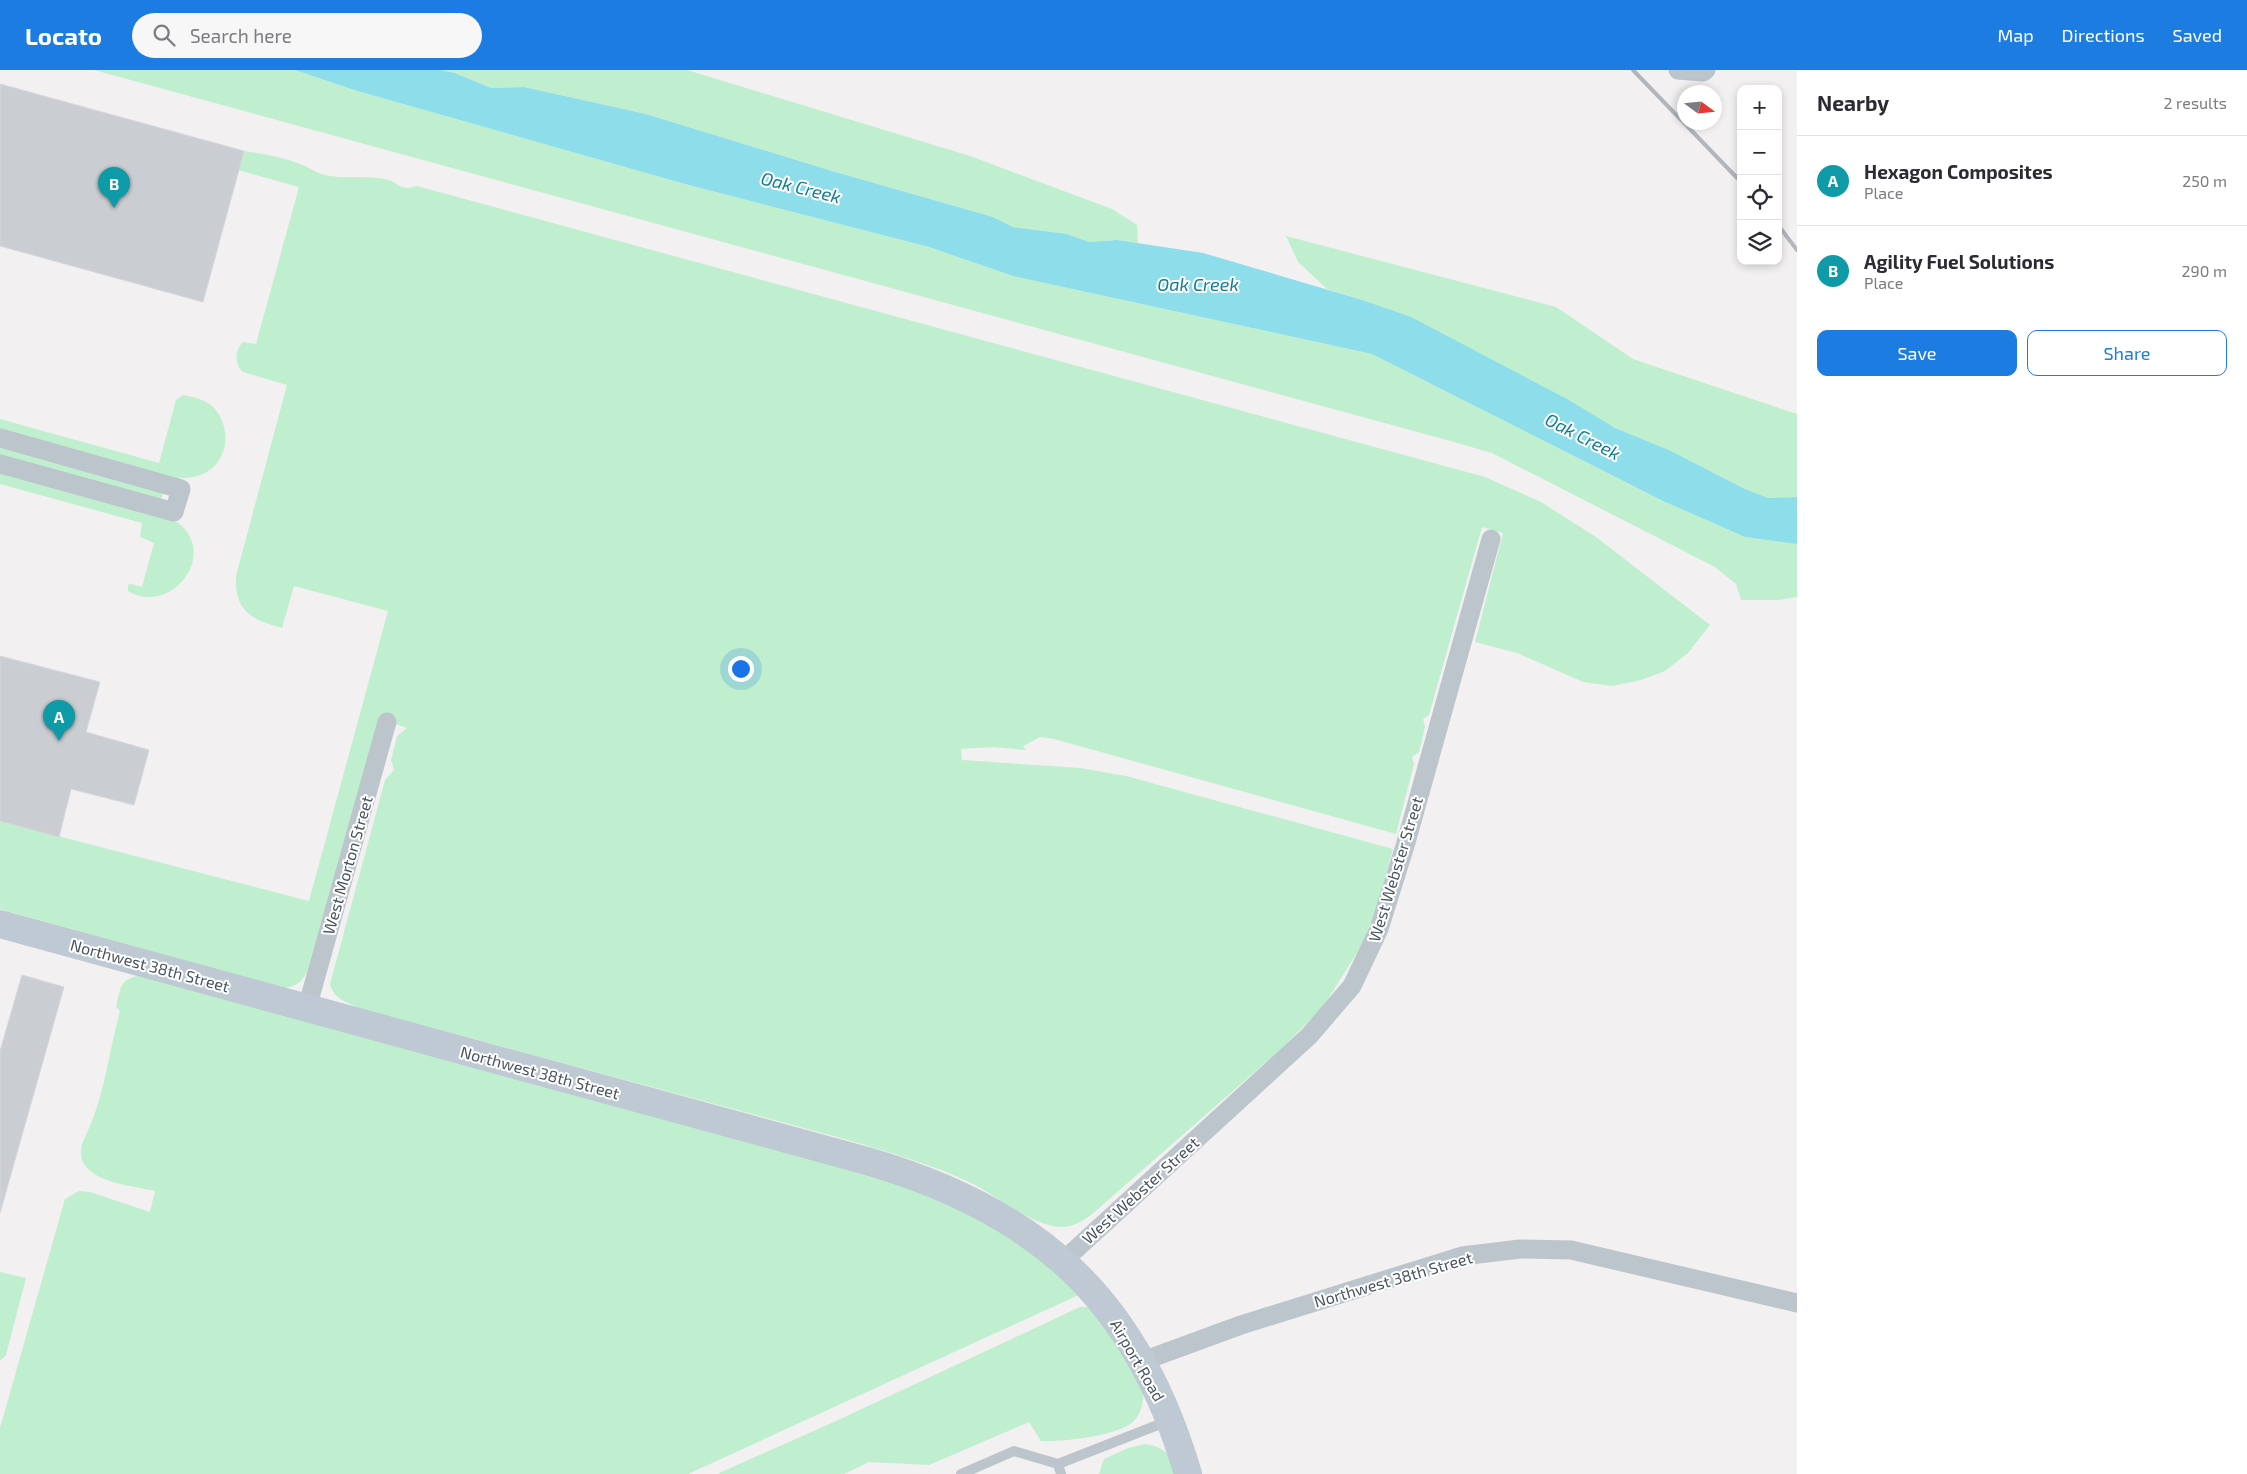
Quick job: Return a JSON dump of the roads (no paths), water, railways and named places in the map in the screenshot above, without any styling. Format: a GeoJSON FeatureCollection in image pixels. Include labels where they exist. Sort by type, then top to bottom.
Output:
{"type":"FeatureCollection","features":[{"type":"Feature","properties":{"kind":"main road","name":"Northwest 38th Street"},"geometry":{"type":"LineString","coordinates":[[0,924],[908,1173],[949,1189],[982,1205],[1063,1260]]}},
{"type":"Feature","properties":{"kind":"main road","name":"Airport Road"},"geometry":{"type":"LineString","coordinates":[[1063,1260],[1100,1298],[1116,1318],[1143,1361],[1171,1420],[1188,1474]]}},
{"type":"Feature","properties":{"kind":"street"},"geometry":{"type":"LineString","coordinates":[[1678,70],[1703,72],[1706,70]]}},
{"type":"Feature","properties":{"kind":"street"},"geometry":{"type":"LineString","coordinates":[[0,438],[181,489],[174,512],[0,464]]}},
{"type":"Feature","properties":{"kind":"street","name":"West Webster Street"},"geometry":{"type":"LineString","coordinates":[[1063,1260],[1309,1036],[1352,986],[1366,959],[1382,920],[1490,539]]}},
{"type":"Feature","properties":{"kind":"street","name":"West Morton Street"},"geometry":{"type":"LineString","coordinates":[[307,1008],[387,722]]}},
{"type":"Feature","properties":{"kind":"street","name":"Northwest 38th Street"},"geometry":{"type":"LineString","coordinates":[[1143,1361],[1241,1325],[1462,1256],[1520,1249],[1571,1250],[1797,1303]]}},
{"type":"Feature","properties":{"kind":"lane"},"geometry":{"type":"LineString","coordinates":[[961,1474],[1014,1451],[1058,1464],[1171,1420]]}},
{"type":"Feature","properties":{"kind":"lane"},"geometry":{"type":"LineString","coordinates":[[1058,1464],[1061,1474]]}},
{"type":"Feature","properties":{"kind":"water","name":"Oak Creek"},"geometry":{"type":"Polygon","coordinates":[[[295,70],[440,70],[455,73],[491,88],[524,87],[646,114],[832,171],[993,217],[1013,227],[1067,234],[1089,242],[1117,240],[1203,253],[1359,299],[1411,317],[1567,399],[1615,428],[1669,450],[1745,489],[1768,498],[1797,497],[1797,544],[1745,537],[1663,501],[1372,354],[1013,276],[929,247],[685,184],[354,90],[295,70]]]}},
{"type":"Feature","properties":{"kind":"railway"},"geometry":{"type":"LineString","coordinates":[[1633,70],[1737,178]]}},
{"type":"Feature","properties":{"kind":"railway"},"geometry":{"type":"LineString","coordinates":[[1782,230],[1797,250]]}},
{"type":"Feature","properties":{"kind":"place","name":"Agility Fuel Solutions"},"geometry":{"type":"Point","coordinates":[114,208]}},
{"type":"Feature","properties":{"kind":"place","name":"Hexagon Composites"},"geometry":{"type":"Point","coordinates":[59,741]}}]}
